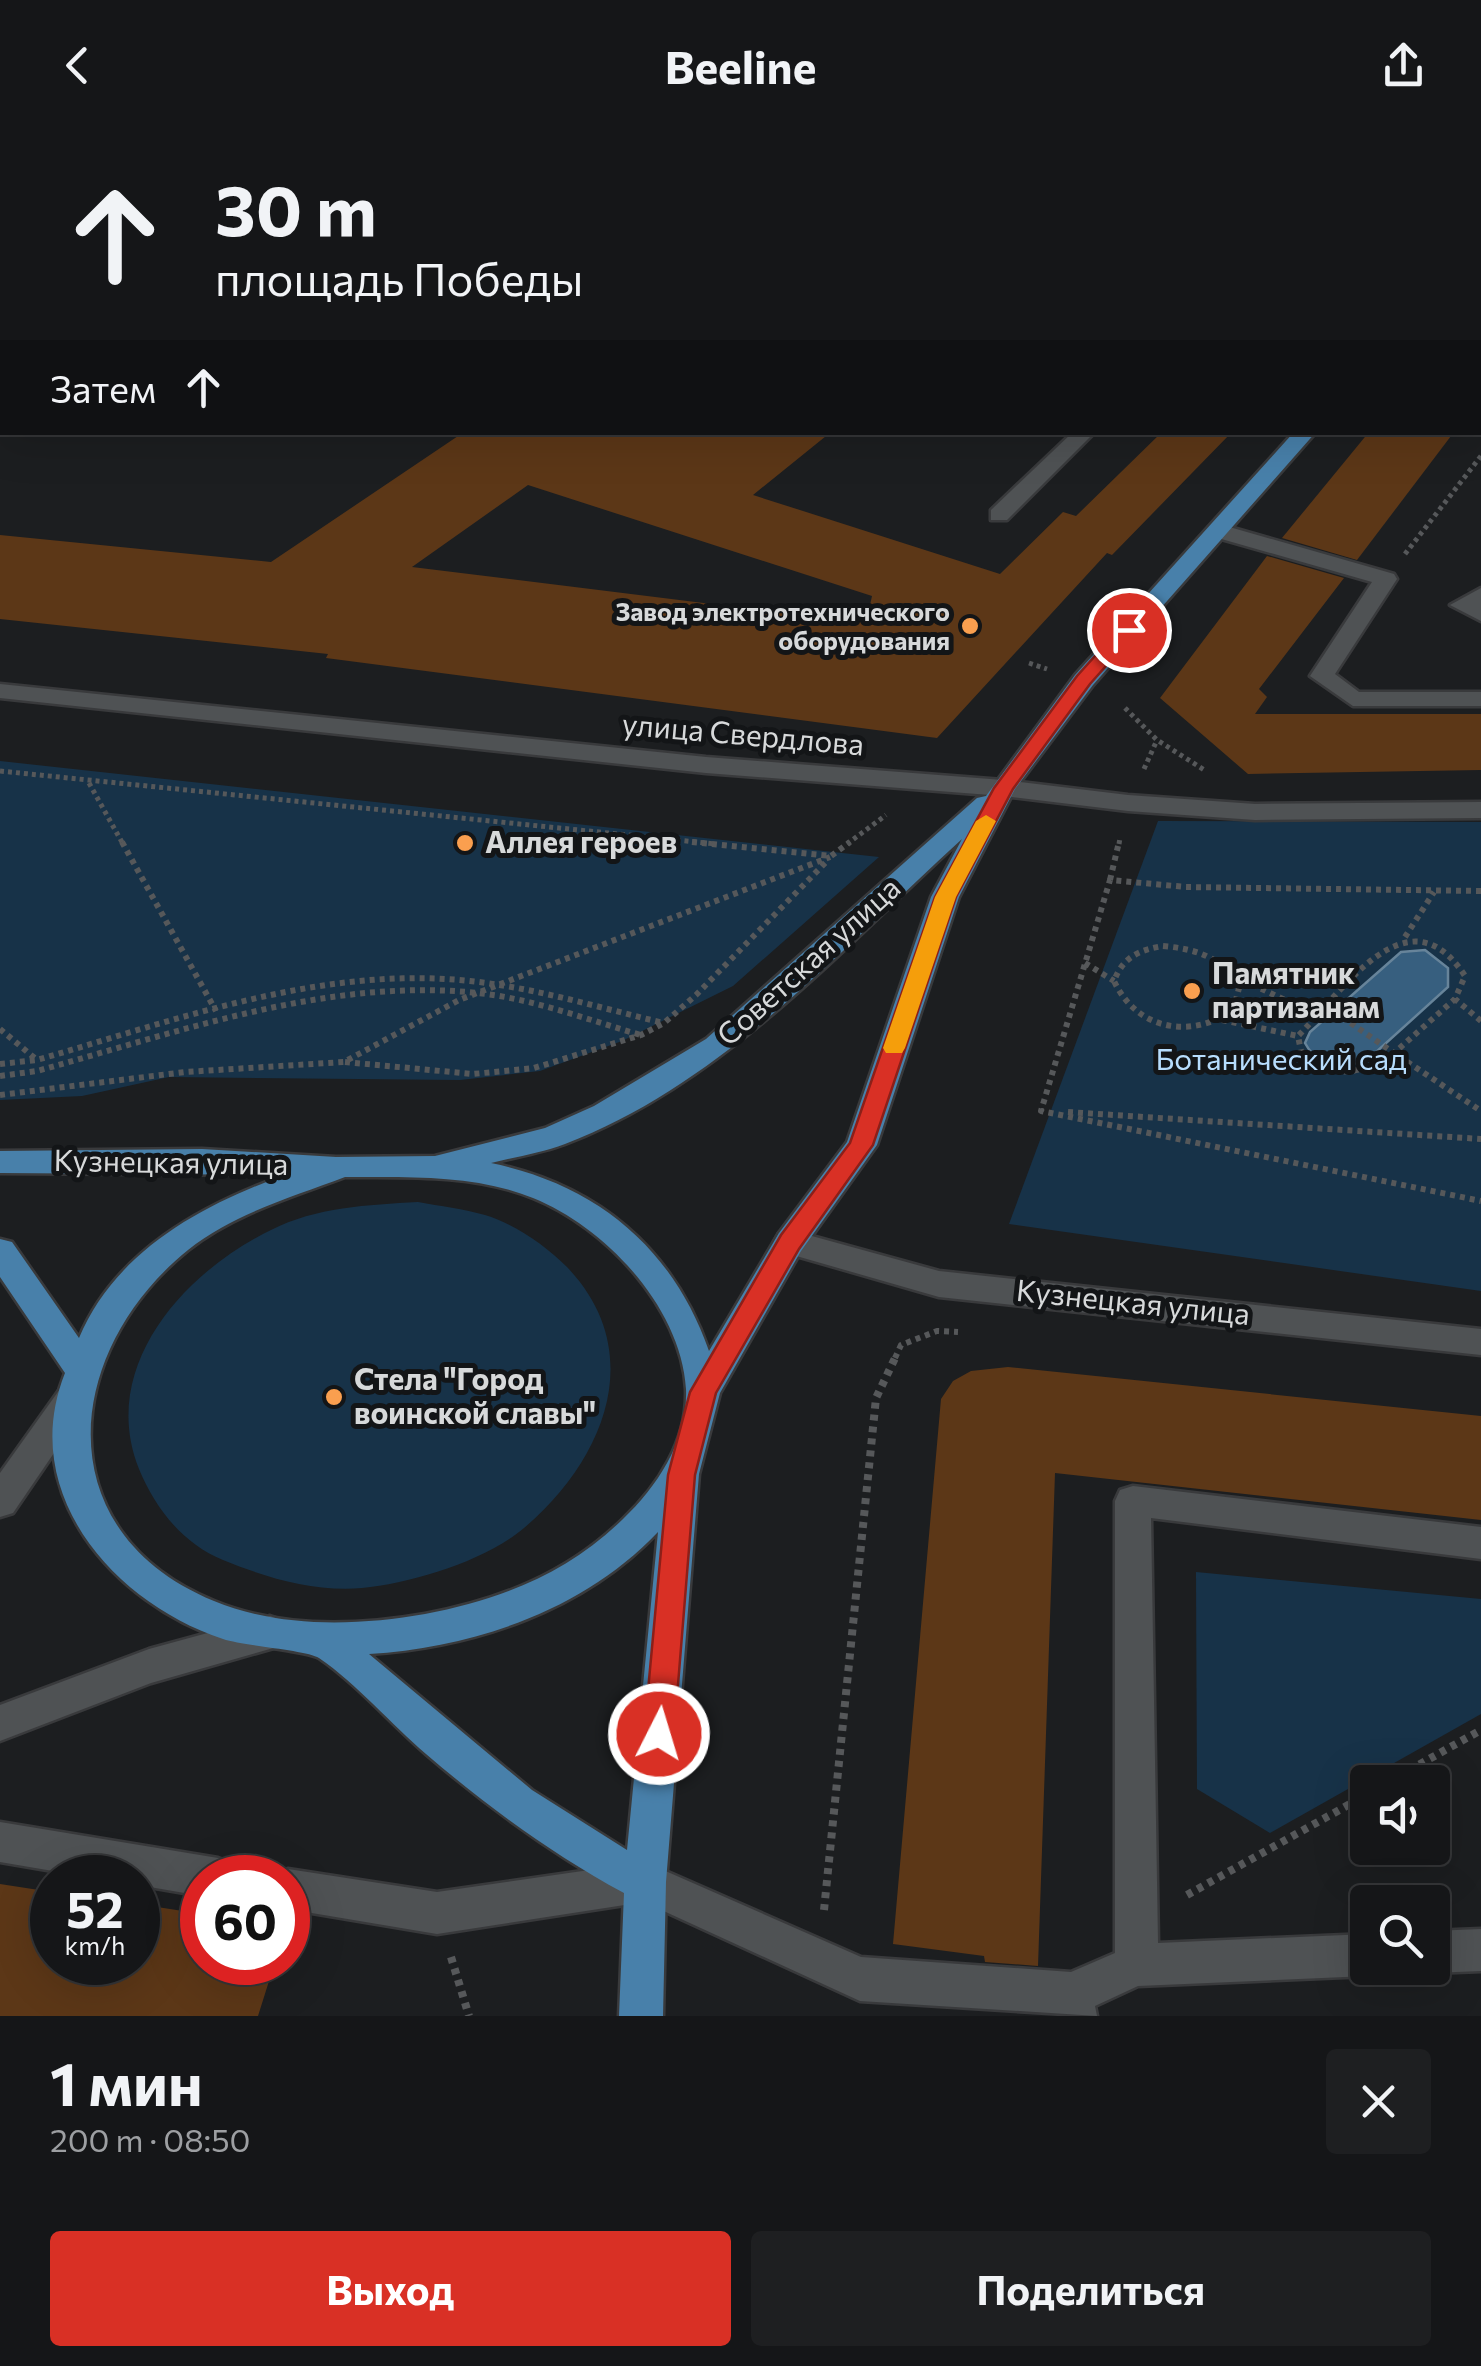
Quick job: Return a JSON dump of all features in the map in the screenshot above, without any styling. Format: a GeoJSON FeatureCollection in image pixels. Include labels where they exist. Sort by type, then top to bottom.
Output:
{"type":"FeatureCollection","features":[{"type":"Feature","properties":{"kind":"main road","name":"Советская улица"},"geometry":{"type":"LineString","coordinates":[[682,1475],[704,1392],[790,1242],[861,1145],[946,897],[1004,788],[1084,680],[1303,435]]}},
{"type":"Feature","properties":{"kind":"main road","name":"Советская улица"},"geometry":{"type":"LineString","coordinates":[[428,1166],[552,1137],[604,1114],[716,1046],[1004,788]]}},
{"type":"Feature","properties":{"kind":"main road","name":"Кузнецкая улица"},"geometry":{"type":"LineString","coordinates":[[0,1162],[202,1160],[428,1166]]}},
{"type":"Feature","properties":{"kind":"main road"},"geometry":{"type":"LineString","coordinates":[[342,1166],[249,1200],[176,1242],[118,1299],[76,1383],[70,1461],[92,1520],[134,1571],[194,1610],[270,1633],[327,1641],[408,1634],[494,1617],[572,1582],[635,1533],[682,1475]]}},
{"type":"Feature","properties":{"kind":"main road"},"geometry":{"type":"LineString","coordinates":[[428,1166],[511,1178],[548,1193],[584,1208],[642,1255],[683,1316],[704,1392]]}},
{"type":"Feature","properties":{"kind":"main road"},"geometry":{"type":"LineString","coordinates":[[0,1251],[76,1383]]}},
{"type":"Feature","properties":{"kind":"main road"},"geometry":{"type":"LineString","coordinates":[[641,2016],[646,1882],[682,1475]]}},
{"type":"Feature","properties":{"kind":"main road"},"geometry":{"type":"LineString","coordinates":[[327,1641],[467,1765],[532,1816],[582,1851],[646,1882]]}},
{"type":"Feature","properties":{"kind":"street"},"geometry":{"type":"LineString","coordinates":[[1000,515],[1082,435]]}},
{"type":"Feature","properties":{"kind":"street"},"geometry":{"type":"LineString","coordinates":[[1219,531],[1386,579],[1322,676],[1352,700],[1481,699]]}},
{"type":"Feature","properties":{"kind":"street"},"geometry":{"type":"LineString","coordinates":[[1481,594],[1462,605],[1481,614]]}},
{"type":"Feature","properties":{"kind":"street","name":"улица Свердлова"},"geometry":{"type":"LineString","coordinates":[[0,691],[920,784],[1004,788],[1255,812],[1481,810]]}},
{"type":"Feature","properties":{"kind":"street","name":"Кузнецкая улица"},"geometry":{"type":"LineString","coordinates":[[790,1242],[897,1276],[968,1288],[991,1287],[1481,1342]]}},
{"type":"Feature","properties":{"kind":"street"},"geometry":{"type":"LineString","coordinates":[[0,1502],[76,1383]]}},
{"type":"Feature","properties":{"kind":"street"},"geometry":{"type":"LineString","coordinates":[[310,1893],[437,1913],[646,1882],[860,1979],[1074,2005],[1135,1945],[1133,1500],[1481,1542]]}},
{"type":"Feature","properties":{"kind":"street"},"geometry":{"type":"LineString","coordinates":[[0,1723],[150,1666],[270,1633]]}},
{"type":"Feature","properties":{"kind":"street"},"geometry":{"type":"LineString","coordinates":[[0,1842],[180,1872]]}},
{"type":"Feature","properties":{"kind":"street"},"geometry":{"type":"LineString","coordinates":[[1135,1945],[1350,1954]]}},
{"type":"Feature","properties":{"kind":"street"},"geometry":{"type":"LineString","coordinates":[[1450,1951],[1481,1950]]}},
{"type":"Feature","properties":{"kind":"path"},"geometry":{"type":"LineString","coordinates":[[1386,579],[1481,456]]}},
{"type":"Feature","properties":{"kind":"path"},"geometry":{"type":"LineString","coordinates":[[1125,708],[1157,740],[1219,779]]}},
{"type":"Feature","properties":{"kind":"path"},"geometry":{"type":"LineString","coordinates":[[0,770],[89,783],[831,856]]}},
{"type":"Feature","properties":{"kind":"path"},"geometry":{"type":"LineString","coordinates":[[89,783],[216,1011]]}},
{"type":"Feature","properties":{"kind":"path"},"geometry":{"type":"LineString","coordinates":[[0,1095],[185,1072],[344,1062],[472,1074],[534,1068],[641,1035],[664,1023],[831,856],[903,802],[920,784]]}},
{"type":"Feature","properties":{"kind":"path"},"geometry":{"type":"LineString","coordinates":[[344,1062],[459,1000],[503,987],[831,856]]}},
{"type":"Feature","properties":{"kind":"path"},"geometry":{"type":"LineString","coordinates":[[1041,1110],[1110,880],[1186,887],[1481,891]]}},
{"type":"Feature","properties":{"kind":"path"},"geometry":{"type":"LineString","coordinates":[[1298,1036],[1387,946],[1404,937],[1434,891]]}},
{"type":"Feature","properties":{"kind":"path"},"geometry":{"type":"LineString","coordinates":[[1298,1036],[1301,1051],[1331,1073],[1357,1076],[1394,1052],[1455,999],[1465,976],[1455,958],[1434,942],[1404,937]]}},
{"type":"Feature","properties":{"kind":"path"},"geometry":{"type":"LineString","coordinates":[[1114,981],[1128,957],[1164,946],[1204,954],[1234,976],[1317,1015]]}},
{"type":"Feature","properties":{"kind":"path"},"geometry":{"type":"LineString","coordinates":[[1085,963],[1114,981],[1128,1008],[1163,1026],[1185,1029],[1222,1020],[1298,1036]]}},
{"type":"Feature","properties":{"kind":"path"},"geometry":{"type":"LineString","coordinates":[[1222,1020],[1238,1000],[1234,976]]}},
{"type":"Feature","properties":{"kind":"path"},"geometry":{"type":"LineString","coordinates":[[0,1064],[36,1060],[216,1011],[358,984],[440,979],[503,987],[664,1023]]}},
{"type":"Feature","properties":{"kind":"path"},"geometry":{"type":"LineString","coordinates":[[0,1076],[37,1071],[272,1011],[344,998],[440,990],[482,994],[641,1035]]}},
{"type":"Feature","properties":{"kind":"path"},"geometry":{"type":"LineString","coordinates":[[1455,999],[1481,1020]]}},
{"type":"Feature","properties":{"kind":"path"},"geometry":{"type":"LineString","coordinates":[[1326,1006],[1481,1111]]}},
{"type":"Feature","properties":{"kind":"path"},"geometry":{"type":"LineString","coordinates":[[0,1029],[36,1060]]}},
{"type":"Feature","properties":{"kind":"path"},"geometry":{"type":"LineString","coordinates":[[1041,1110],[1481,1139]]}},
{"type":"Feature","properties":{"kind":"path"},"geometry":{"type":"LineString","coordinates":[[1041,1110],[1481,1202]]}},
{"type":"Feature","properties":{"kind":"path"},"geometry":{"type":"LineString","coordinates":[[860,1979],[822,1929],[876,1398],[901,1344],[937,1331],[974,1333]]}},
{"type":"Feature","properties":{"kind":"path"},"geometry":{"type":"LineString","coordinates":[[1418,1765],[1481,1730]]}},
{"type":"Feature","properties":{"kind":"path"},"geometry":{"type":"LineString","coordinates":[[1135,1945],[1350,1806]]}},
{"type":"Feature","properties":{"kind":"green space"},"geometry":{"type":"Polygon","coordinates":[[[0,761],[879,857],[733,986],[622,1041],[540,1071],[460,1080],[169,1077],[82,1096],[0,1100],[0,761]]]}},
{"type":"Feature","properties":{"kind":"green space","name":"Ботанический сад"},"geometry":{"type":"Polygon","coordinates":[[[1158,821],[1481,822],[1481,1291],[1009,1224],[1158,821]]]}},
{"type":"Feature","properties":{"kind":"green space"},"geometry":{"type":"Polygon","coordinates":[[[418,1202],[485,1215],[518,1230],[567,1267],[592,1300],[606,1334],[611,1369],[606,1404],[576,1471],[552,1501],[508,1540],[469,1560],[403,1581],[344,1589],[309,1586],[257,1573],[195,1545],[153,1497],[139,1469],[129,1431],[130,1395],[140,1360],[157,1327],[180,1297],[208,1271],[271,1230],[324,1212],[418,1202]]]}},
{"type":"Feature","properties":{"kind":"green space"},"geometry":{"type":"Polygon","coordinates":[[[1196,1572],[1481,1599],[1481,1714],[1391,1765],[1350,1765],[1350,1788],[1270,1833],[1197,1789],[1196,1572]]]}},
{"type":"Feature","properties":{"kind":"shaded area"},"geometry":{"type":"Polygon","coordinates":[[[1425,950],[1448,968],[1448,987],[1374,1054],[1344,1069],[1312,1054],[1305,1043],[1310,1032],[1401,952],[1425,950]]]}},
{"type":"Feature","properties":{"kind":"building"},"geometry":{"type":"Polygon","coordinates":[[[460,435],[827,435],[753,495],[1000,574],[1063,512],[1076,516],[1159,435],[1229,435],[1112,555],[1107,553],[937,738],[326,658],[328,654],[0,619],[0,535],[271,562],[460,435]],[[528,485],[412,567],[866,623],[872,596],[528,485]]]}},
{"type":"Feature","properties":{"kind":"building"},"geometry":{"type":"Polygon","coordinates":[[[1367,435],[1452,435],[1357,560],[1282,538],[1367,435]]]}},
{"type":"Feature","properties":{"kind":"building"},"geometry":{"type":"Polygon","coordinates":[[[1267,556],[1344,578],[1259,689],[1267,697],[1255,714],[1481,714],[1481,770],[1248,774],[1160,698],[1267,556]]]}},
{"type":"Feature","properties":{"kind":"building"},"geometry":{"type":"Polygon","coordinates":[[[1008,1367],[1481,1416],[1481,1520],[1055,1473],[1038,1966],[985,1962],[984,1956],[893,1944],[941,1399],[953,1381],[971,1371],[1008,1367]]]}},
{"type":"Feature","properties":{"kind":"building"},"geometry":{"type":"Polygon","coordinates":[[[0,1884],[30,1889],[30,1985],[160,1985],[160,1907],[180,1911],[180,1985],[268,1985],[258,2016],[0,2016],[0,1884]]]}},
{"type":"Feature","properties":{"kind":"slow traffic"},"geometry":{"type":"LineString","coordinates":[[894,1048],[946,897],[986,821]]}},
{"type":"Feature","properties":{"kind":"place","name":"Завод электротехнического оборудования"},"geometry":{"type":"Point","coordinates":[970,626]}},
{"type":"Feature","properties":{"kind":"place","name":"Аллея героев"},"geometry":{"type":"Point","coordinates":[465,843]}},
{"type":"Feature","properties":{"kind":"place","name":"Памятник партизанам"},"geometry":{"type":"Point","coordinates":[1192,991]}},
{"type":"Feature","properties":{"kind":"place","name":"Стела \"Город воинской славы\""},"geometry":{"type":"Point","coordinates":[334,1397]}},
{"type":"Feature","properties":{"kind":"route"},"geometry":{"type":"LineString","coordinates":[[659,1734],[682,1475],[704,1392],[790,1242],[861,1145],[946,897],[1004,788],[1084,680],[1129,630]]}}]}
